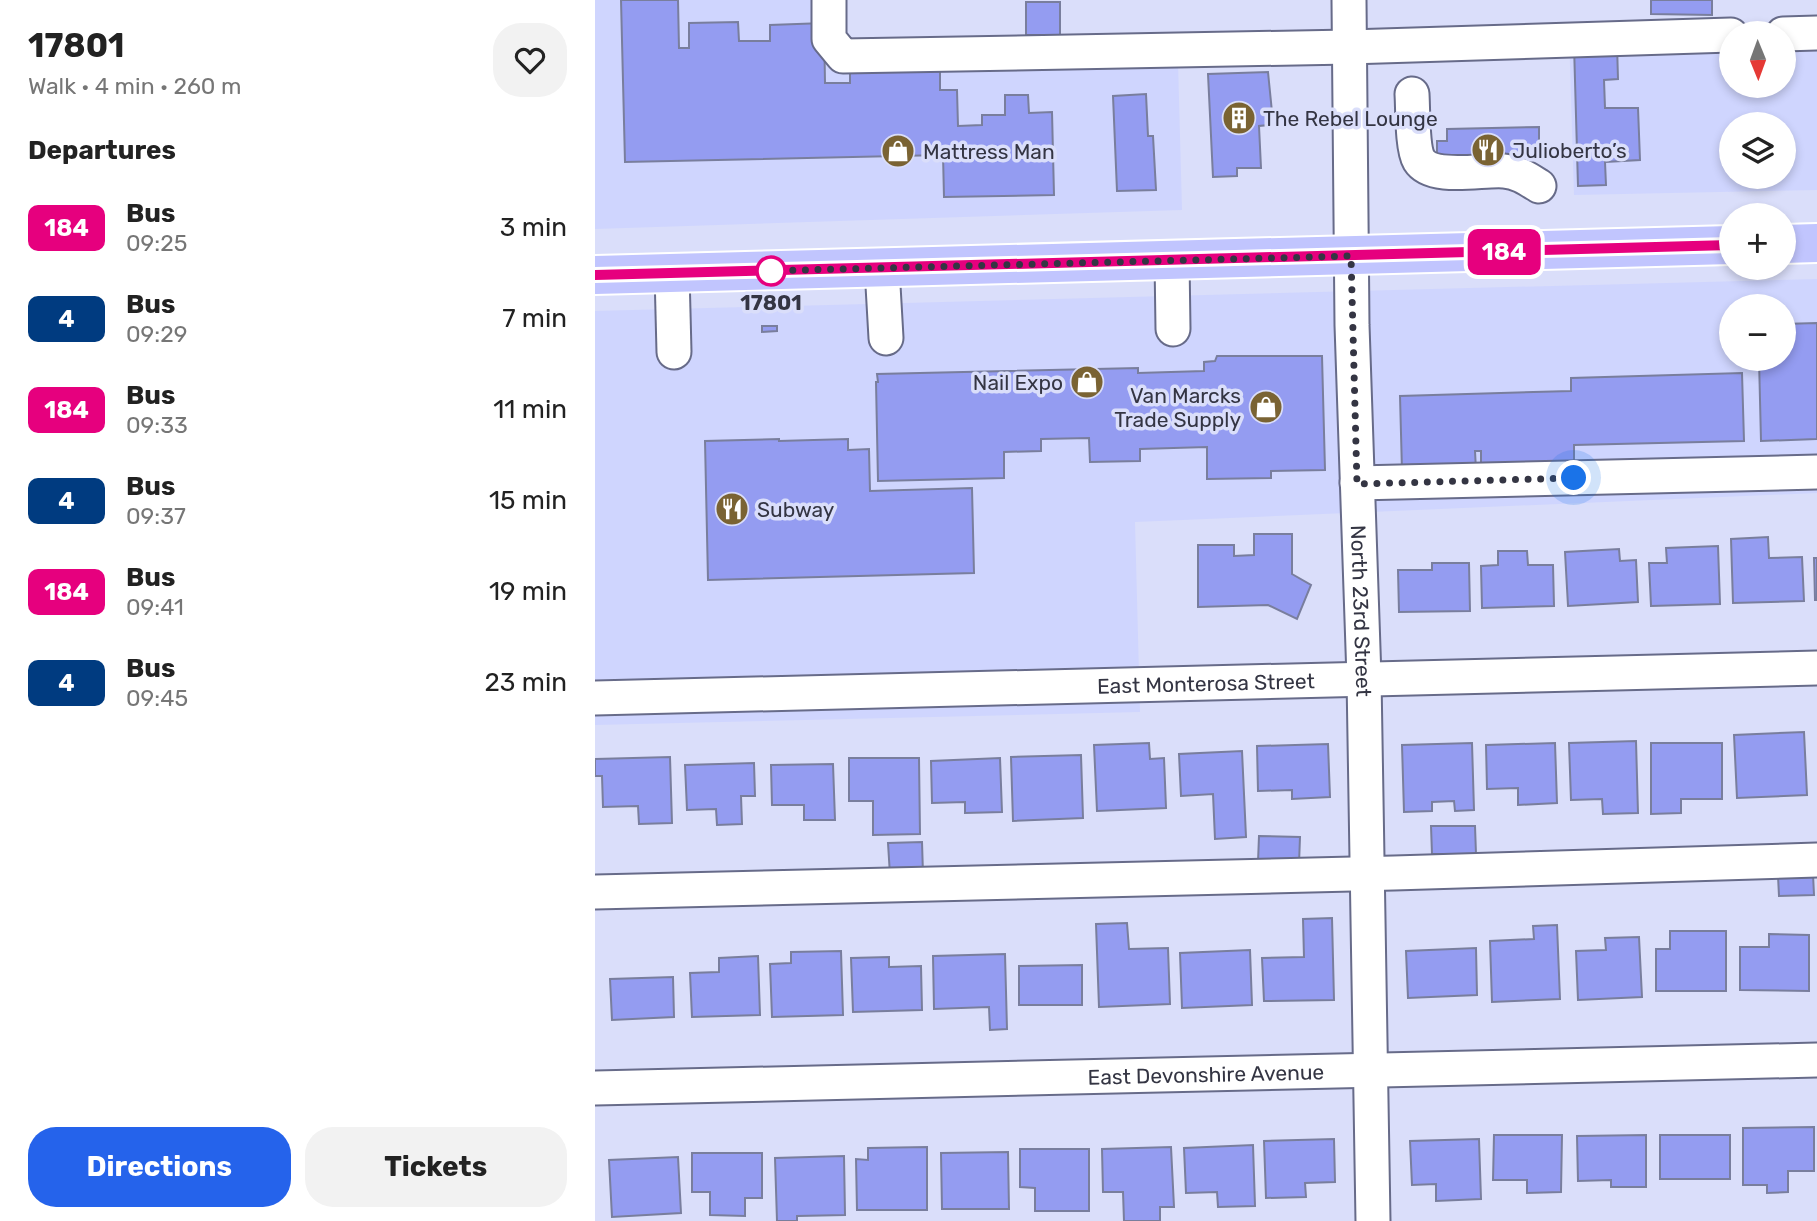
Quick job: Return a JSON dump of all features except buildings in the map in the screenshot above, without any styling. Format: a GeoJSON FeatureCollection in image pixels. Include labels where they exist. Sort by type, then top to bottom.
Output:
{"type":"FeatureCollection","features":[{"type":"Feature","properties":{"kind":"main road"},"geometry":{"type":"LineString","coordinates":[[1796,244],[1817,243]]}},
{"type":"Feature","properties":{"kind":"main road"},"geometry":{"type":"LineString","coordinates":[[595,275],[1719,245]]}},
{"type":"Feature","properties":{"kind":"street"},"geometry":{"type":"LineString","coordinates":[[829,0],[829,39],[843,56],[1349,47],[1719,36]]}},
{"type":"Feature","properties":{"kind":"street","name":"North 23rd Street"},"geometry":{"type":"LineString","coordinates":[[1349,0],[1351,256],[1364,678],[1373,1221]]}},
{"type":"Feature","properties":{"kind":"street"},"geometry":{"type":"LineString","coordinates":[[1796,34],[1817,33]]}},
{"type":"Feature","properties":{"kind":"street"},"geometry":{"type":"LineString","coordinates":[[1412,94],[1414,137],[1419,160],[1429,168],[1442,172],[1505,170],[1523,175],[1539,186]]}},
{"type":"Feature","properties":{"kind":"street"},"geometry":{"type":"LineString","coordinates":[[1172,260],[1173,329]]}},
{"type":"Feature","properties":{"kind":"street"},"geometry":{"type":"LineString","coordinates":[[883,268],[885,338]]}},
{"type":"Feature","properties":{"kind":"street"},"geometry":{"type":"LineString","coordinates":[[672,273],[674,352]]}},
{"type":"Feature","properties":{"kind":"street"},"geometry":{"type":"LineString","coordinates":[[1357,484],[1817,472]]}},
{"type":"Feature","properties":{"kind":"street","name":"East Monterosa Street"},"geometry":{"type":"LineString","coordinates":[[595,698],[1817,668]]}},
{"type":"Feature","properties":{"kind":"street"},"geometry":{"type":"LineString","coordinates":[[595,892],[1367,874],[1817,860]]}},
{"type":"Feature","properties":{"kind":"street","name":"East Devonshire Avenue"},"geometry":{"type":"LineString","coordinates":[[595,1088],[1817,1060]]}},
{"type":"Feature","properties":{"kind":"shaded area"},"geometry":{"type":"Polygon","coordinates":[[[595,0],[842,0],[845,64],[1178,62],[1182,210],[595,229],[595,0]]]}},
{"type":"Feature","properties":{"kind":"shaded area"},"geometry":{"type":"Polygon","coordinates":[[[1817,26],[1817,190],[1574,195],[1569,33],[1719,29],[1719,98],[1796,98],[1796,27],[1817,26]]]}},
{"type":"Feature","properties":{"kind":"shaded area"},"geometry":{"type":"Polygon","coordinates":[[[1817,279],[1817,493],[1135,522],[1140,712],[595,725],[595,311],[1817,279]]]}},
{"type":"Feature","properties":{"kind":"bus line","name":"184"},"geometry":{"type":"LineString","coordinates":[[595,275],[1719,245]]}},
{"type":"Feature","properties":{"kind":"place","name":"The Rebel Lounge"},"geometry":{"type":"Point","coordinates":[1239,118]}},
{"type":"Feature","properties":{"kind":"place","name":"Julioberto’s"},"geometry":{"type":"Point","coordinates":[1488,150]}},
{"type":"Feature","properties":{"kind":"place","name":"Mattress Man"},"geometry":{"type":"Point","coordinates":[898,151]}},
{"type":"Feature","properties":{"kind":"place","name":"17801"},"geometry":{"type":"Point","coordinates":[771,271]}},
{"type":"Feature","properties":{"kind":"place","name":"Nail Expo"},"geometry":{"type":"Point","coordinates":[1087,382]}},
{"type":"Feature","properties":{"kind":"place","name":"Van Marcks Trade Supply"},"geometry":{"type":"Point","coordinates":[1266,407]}},
{"type":"Feature","properties":{"kind":"place","name":"Subway"},"geometry":{"type":"Point","coordinates":[732,509]}},
{"type":"Feature","properties":{"kind":"route"},"geometry":{"type":"LineString","coordinates":[[771,271],[763,271],[1351,256],[1357,484],[1574,478]]}}]}
